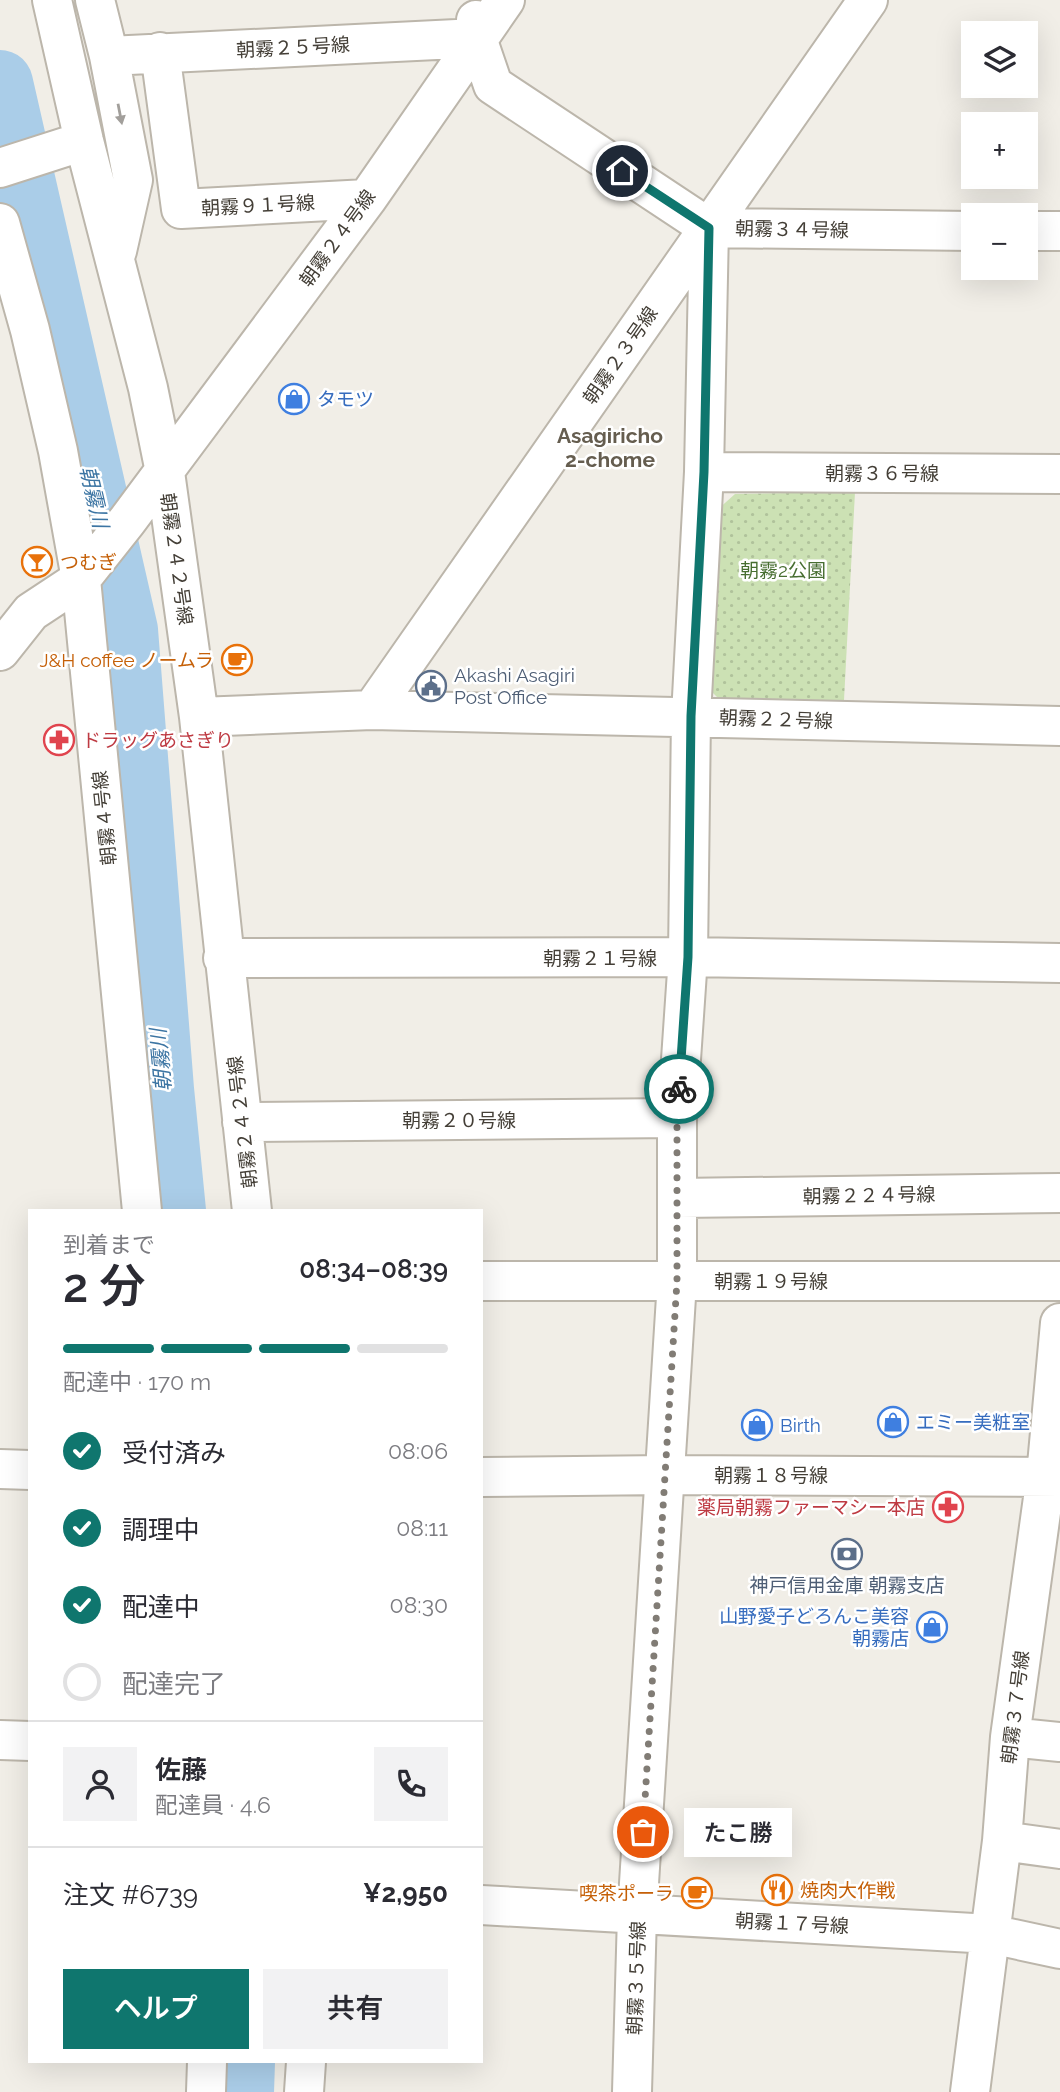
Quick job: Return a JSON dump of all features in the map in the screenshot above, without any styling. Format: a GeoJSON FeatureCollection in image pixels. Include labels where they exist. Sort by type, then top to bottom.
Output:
{"type":"FeatureCollection","features":[{"type":"Feature","properties":{"kind":"street","name":"朝霧２４２号線"},"geometry":{"type":"LineString","coordinates":[[52,0],[84,141],[148,388],[165,472],[199,717],[252,1209]]}},
{"type":"Feature","properties":{"kind":"street"},"geometry":{"type":"LineString","coordinates":[[95,0],[109,55],[133,180],[115,257]]}},
{"type":"Feature","properties":{"kind":"street","name":"朝霧３４号線"},"geometry":{"type":"LineString","coordinates":[[475,0],[477,38],[493,86],[709,228],[961,231]]}},
{"type":"Feature","properties":{"kind":"street","name":"朝霧２４号線"},"geometry":{"type":"LineString","coordinates":[[0,651],[30,612],[85,575],[127,521],[367,199],[505,0]]}},
{"type":"Feature","properties":{"kind":"street","name":"朝霧２３号線"},"geometry":{"type":"LineString","coordinates":[[372,710],[868,0]]}},
{"type":"Feature","properties":{"kind":"street","name":"朝霧２５号線"},"geometry":{"type":"LineString","coordinates":[[109,55],[477,38]]}},
{"type":"Feature","properties":{"kind":"street","name":"朝霧９１号線"},"geometry":{"type":"LineString","coordinates":[[160,52],[181,209],[367,199]]}},
{"type":"Feature","properties":{"kind":"street"},"geometry":{"type":"LineString","coordinates":[[0,168],[84,141]]}},
{"type":"Feature","properties":{"kind":"street","name":"朝霧４号線"},"geometry":{"type":"LineString","coordinates":[[0,223],[30,330],[85,575],[142,1209]]}},
{"type":"Feature","properties":{"kind":"street","name":"朝霧３５号線"},"geometry":{"type":"LineString","coordinates":[[632,2092],[637,1915],[677,1281],[677,1118],[688,957],[691,716],[704,472],[709,228]]}},
{"type":"Feature","properties":{"kind":"street"},"geometry":{"type":"LineString","coordinates":[[1038,231],[1060,232]]}},
{"type":"Feature","properties":{"kind":"street","name":"朝霧３６号線"},"geometry":{"type":"LineString","coordinates":[[704,472],[1060,474]]}},
{"type":"Feature","properties":{"kind":"street","name":"朝霧２２号線"},"geometry":{"type":"LineString","coordinates":[[199,717],[372,710],[1060,726]]}},
{"type":"Feature","properties":{"kind":"street","name":"朝霧２１号線"},"geometry":{"type":"LineString","coordinates":[[223,958],[688,957],[1060,963]]}},
{"type":"Feature","properties":{"kind":"street","name":"朝霧２０号線"},"geometry":{"type":"LineString","coordinates":[[242,1122],[677,1118]]}},
{"type":"Feature","properties":{"kind":"street","name":"朝霧２２４号線"},"geometry":{"type":"LineString","coordinates":[[678,1198],[1060,1193]]}},
{"type":"Feature","properties":{"kind":"street","name":"朝霧１９号線"},"geometry":{"type":"LineString","coordinates":[[483,1281],[1060,1281]]}},
{"type":"Feature","properties":{"kind":"street","name":"朝霧３７号線"},"geometry":{"type":"LineString","coordinates":[[970,2092],[1002,1841],[1010,1737],[1053,1476],[1060,1323]]}},
{"type":"Feature","properties":{"kind":"street"},"geometry":{"type":"LineString","coordinates":[[0,1469],[28,1470]]}},
{"type":"Feature","properties":{"kind":"street","name":"朝霧１８号線"},"geometry":{"type":"LineString","coordinates":[[483,1477],[1053,1476]]}},
{"type":"Feature","properties":{"kind":"street"},"geometry":{"type":"LineString","coordinates":[[1010,1737],[1060,1742]]}},
{"type":"Feature","properties":{"kind":"street"},"geometry":{"type":"LineString","coordinates":[[0,1740],[28,1741]]}},
{"type":"Feature","properties":{"kind":"street"},"geometry":{"type":"LineString","coordinates":[[1002,1841],[1060,1849]]}},
{"type":"Feature","properties":{"kind":"street","name":"朝霧１７号線"},"geometry":{"type":"LineString","coordinates":[[483,1905],[991,1934],[1060,1949]]}},
{"type":"Feature","properties":{"kind":"street"},"geometry":{"type":"LineString","coordinates":[[206,2092],[207,2063]]}},
{"type":"Feature","properties":{"kind":"street"},"geometry":{"type":"LineString","coordinates":[[304,2092],[306,2063]]}},
{"type":"Feature","properties":{"kind":"green space","name":"朝霧2公園"},"geometry":{"type":"Polygon","coordinates":[[[855,492],[844,700],[722,702],[712,692],[716,511],[735,494],[855,492]]]}},
{"type":"Feature","properties":{"kind":"waterway","name":"朝霧川"},"geometry":{"type":"LineString","coordinates":[[0,83],[125,630],[173,1209]]}},
{"type":"Feature","properties":{"kind":"waterway","name":"朝霧川"},"geometry":{"type":"LineString","coordinates":[[241,2092],[242,2063]]}},
{"type":"Feature","properties":{"kind":"way so far"},"geometry":{"type":"LineString","coordinates":[[643,1832],[677,1281],[679,1089]]}},
{"type":"Feature","properties":{"kind":"place","name":"タモツ"},"geometry":{"type":"Point","coordinates":[294,399]}},
{"type":"Feature","properties":{"kind":"place","name":"つむぎ"},"geometry":{"type":"Point","coordinates":[37,562]}},
{"type":"Feature","properties":{"kind":"place","name":"J&H coffee ノームラ"},"geometry":{"type":"Point","coordinates":[237,660]}},
{"type":"Feature","properties":{"kind":"place","name":"Akashi Asagiri Post Office"},"geometry":{"type":"Point","coordinates":[431,686]}},
{"type":"Feature","properties":{"kind":"place","name":"ドラッグあさぎり"},"geometry":{"type":"Point","coordinates":[59,740]}},
{"type":"Feature","properties":{"kind":"place","name":"エミー美粧室"},"geometry":{"type":"Point","coordinates":[893,1422]}},
{"type":"Feature","properties":{"kind":"place","name":"Birth"},"geometry":{"type":"Point","coordinates":[757,1425]}},
{"type":"Feature","properties":{"kind":"place","name":"薬局朝霧ファーマシー本店"},"geometry":{"type":"Point","coordinates":[948,1507]}},
{"type":"Feature","properties":{"kind":"place","name":"神戸信用金庫 朝霧支店"},"geometry":{"type":"Point","coordinates":[847,1554]}},
{"type":"Feature","properties":{"kind":"place","name":"山野愛子どろんこ美容 朝霧店"},"geometry":{"type":"Point","coordinates":[932,1627]}},
{"type":"Feature","properties":{"kind":"place","name":"たこ勝"},"geometry":{"type":"Point","coordinates":[643,1832]}},
{"type":"Feature","properties":{"kind":"place","name":"焼肉大作戦"},"geometry":{"type":"Point","coordinates":[777,1890]}},
{"type":"Feature","properties":{"kind":"place","name":"喫茶ポーラ"},"geometry":{"type":"Point","coordinates":[697,1893]}},
{"type":"Feature","properties":{"kind":"district","name":"Asagiricho 2-chome"},"geometry":{"type":"Point","coordinates":[610,448]}},
{"type":"Feature","properties":{"kind":"route"},"geometry":{"type":"LineString","coordinates":[[622,171],[709,228],[704,472],[691,716],[688,957],[679,1089]]}}]}
